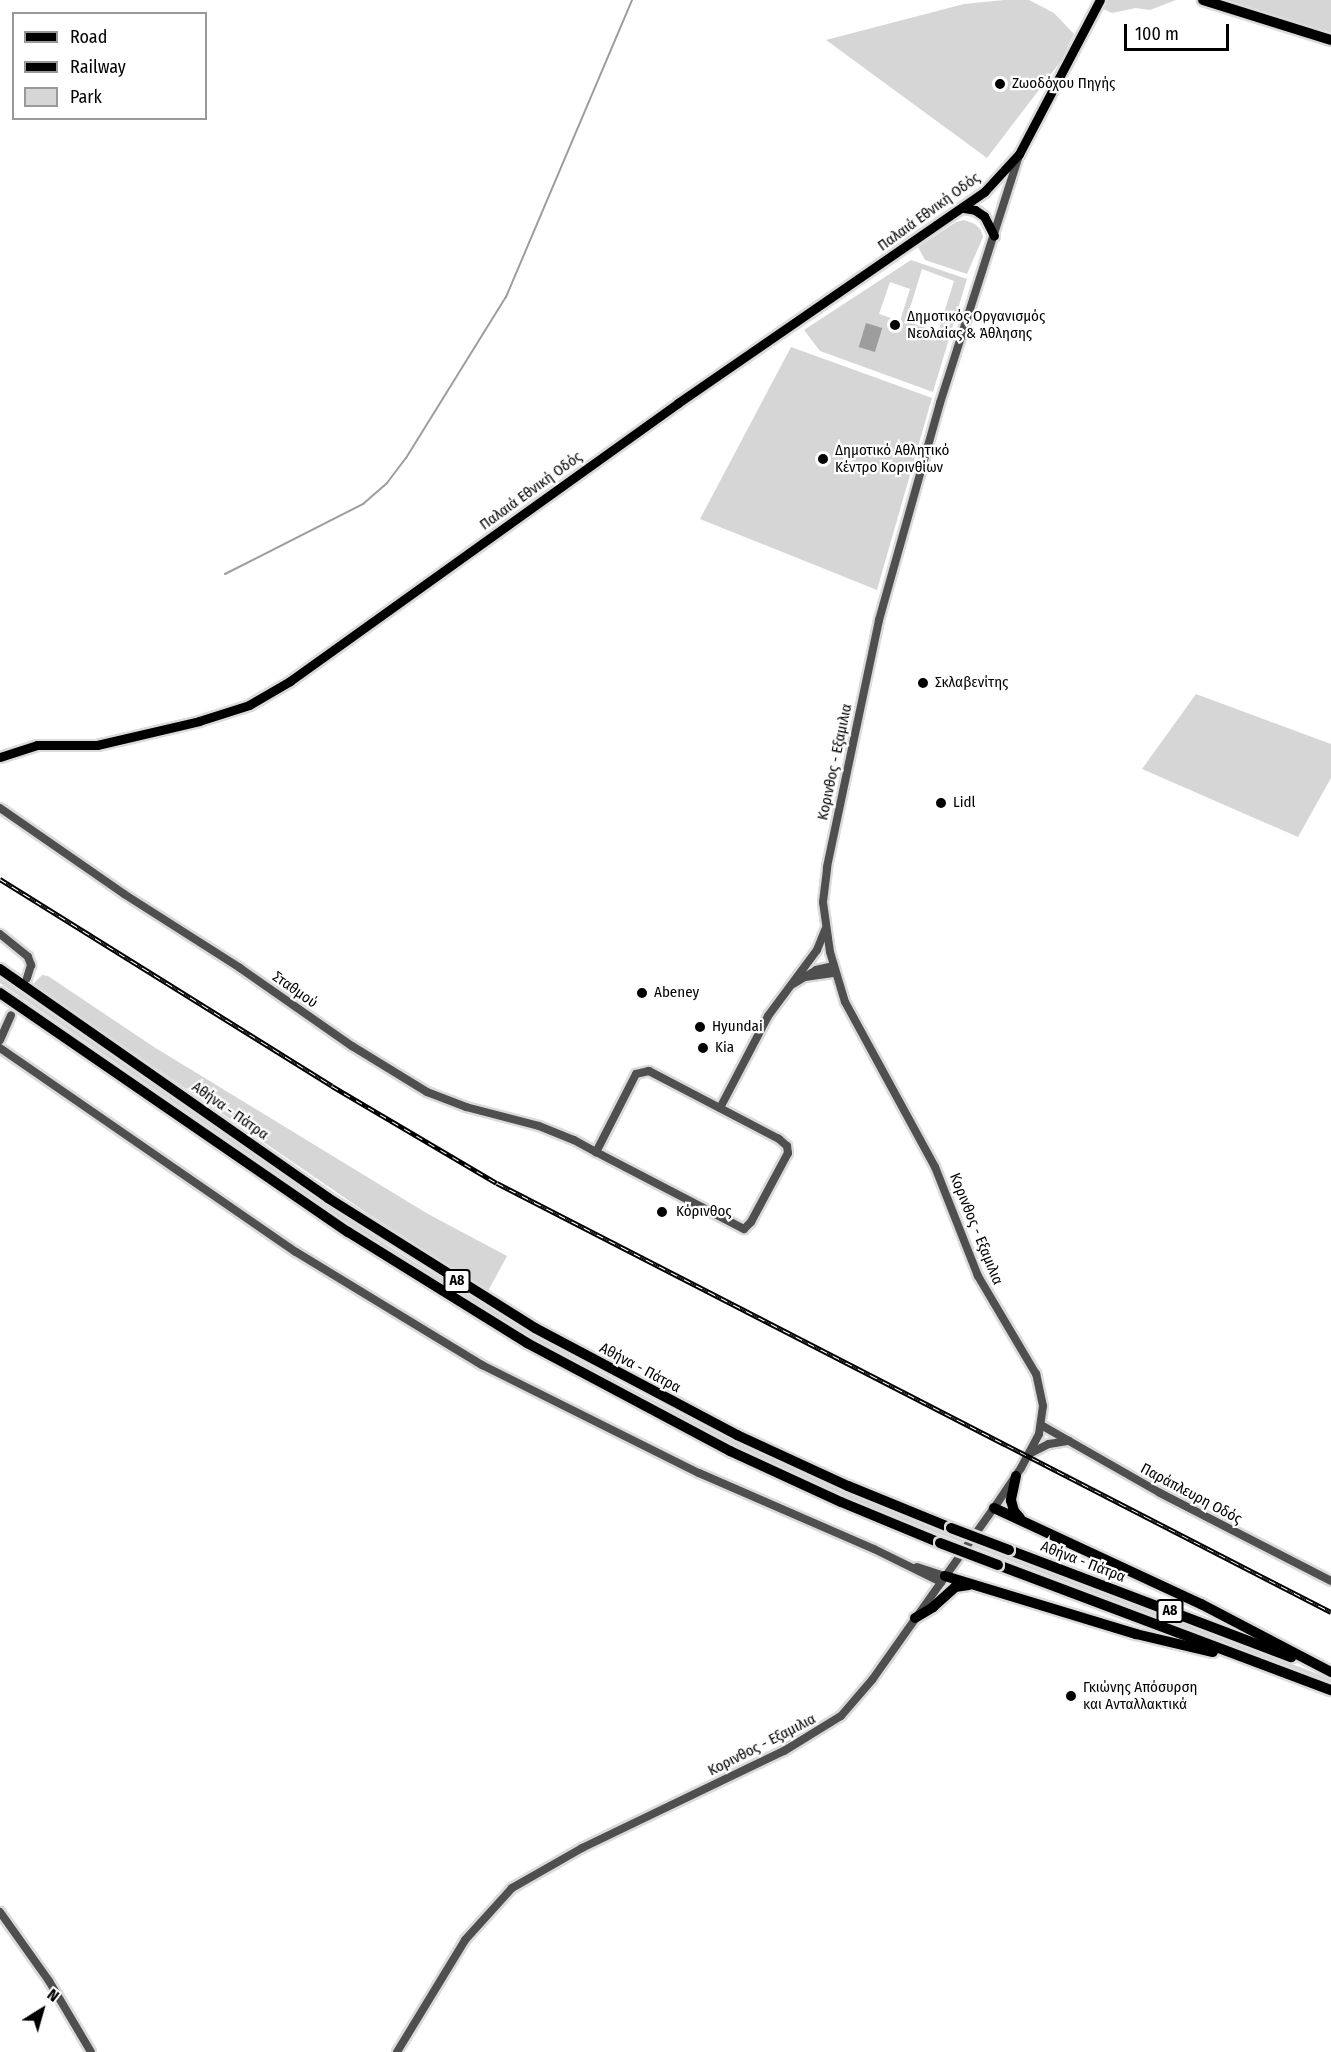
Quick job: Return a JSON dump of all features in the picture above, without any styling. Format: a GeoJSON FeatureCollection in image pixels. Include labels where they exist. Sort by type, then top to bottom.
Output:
{"type":"FeatureCollection","features":[{"type":"Feature","properties":{"kind":"highway"},"geometry":{"type":"LineString","coordinates":[[1203,0],[1331,40]]}},
{"type":"Feature","properties":{"kind":"highway","name":"Αθήνα - Πάτρα"},"geometry":{"type":"LineString","coordinates":[[0,969],[328,1198],[535,1328],[736,1435],[840,1482],[951,1528],[1331,1672]]}},
{"type":"Feature","properties":{"kind":"highway","name":"Α8"},"geometry":{"type":"LineString","coordinates":[[0,993],[348,1232],[527,1343],[722,1447],[841,1502],[940,1542],[1331,1690]]}},
{"type":"Feature","properties":{"kind":"highway"},"geometry":{"type":"LineString","coordinates":[[1016,1476],[1011,1493],[1012,1506],[1025,1522]]}},
{"type":"Feature","properties":{"kind":"highway"},"geometry":{"type":"LineString","coordinates":[[994,1508],[1201,1604],[1331,1672]]}},
{"type":"Feature","properties":{"kind":"highway"},"geometry":{"type":"LineString","coordinates":[[943,1579],[971,1585],[1136,1634],[1255,1662]]}},
{"type":"Feature","properties":{"kind":"highway"},"geometry":{"type":"LineString","coordinates":[[915,1618],[933,1607],[955,1587],[971,1585]]}},
{"type":"Feature","properties":{"kind":"main road","name":"Παλαιά Εθνική Οδός"},"geometry":{"type":"LineString","coordinates":[[0,757],[50,743],[97,745],[130,739],[249,705],[410,597],[678,403],[964,208],[984,192],[1019,154],[1100,0]]}},
{"type":"Feature","properties":{"kind":"main road"},"geometry":{"type":"LineString","coordinates":[[964,208],[975,210],[984,216],[994,236]]}},
{"type":"Feature","properties":{"kind":"main road","name":"Παλαιά Εθνική Οδός"},"geometry":{"type":"LineString","coordinates":[[0,763],[15,752]]}},
{"type":"Feature","properties":{"kind":"street","name":"Κορινθος - Εξαμιλια"},"geometry":{"type":"LineString","coordinates":[[397,2052],[465,1940],[512,1888],[556,1861],[784,1751],[832,1723],[872,1680],[994,1508],[1029,1454],[1041,1425],[1042,1394],[1032,1366],[978,1276],[935,1167],[852,1016],[834,970],[825,928],[823,902],[827,867],[879,620],[937,414],[1019,154]]}},
{"type":"Feature","properties":{"kind":"street","name":"Σταθμού"},"geometry":{"type":"LineString","coordinates":[[0,808],[397,1074],[450,1102],[539,1126],[596,1152],[744,1229],[751,1222],[788,1150],[779,1139],[720,1108]]}},
{"type":"Feature","properties":{"kind":"street"},"geometry":{"type":"LineString","coordinates":[[596,1152],[636,1074],[642,1071],[649,1071],[720,1108],[768,1016],[817,950],[825,928]]}},
{"type":"Feature","properties":{"kind":"street"},"geometry":{"type":"LineString","coordinates":[[0,933],[28,957],[31,965],[27,978]]}},
{"type":"Feature","properties":{"kind":"street"},"geometry":{"type":"LineString","coordinates":[[788,988],[805,977],[834,970]]}},
{"type":"Feature","properties":{"kind":"street"},"geometry":{"type":"LineString","coordinates":[[0,1040],[10,1015]]}},
{"type":"Feature","properties":{"kind":"street"},"geometry":{"type":"LineString","coordinates":[[0,1048],[296,1252],[482,1365],[699,1473],[943,1579]]}},
{"type":"Feature","properties":{"kind":"street","name":"Παράπλευρη Οδός"},"geometry":{"type":"LineString","coordinates":[[1041,1425],[1181,1504],[1331,1581]]}},
{"type":"Feature","properties":{"kind":"street"},"geometry":{"type":"LineString","coordinates":[[1029,1454],[1049,1444],[1068,1441]]}},
{"type":"Feature","properties":{"kind":"street"},"geometry":{"type":"LineString","coordinates":[[0,1912],[49,1981],[91,2052]]}},
{"type":"Feature","properties":{"kind":"green space"},"geometry":{"type":"Polygon","coordinates":[[[1029,0],[1054,13],[1074,34],[1061,61],[987,158],[826,40],[964,4],[1029,0]]]}},
{"type":"Feature","properties":{"kind":"green space"},"geometry":{"type":"Polygon","coordinates":[[[1104,0],[1176,0],[1150,10],[1136,8],[1112,13],[1101,8],[1104,0]]]}},
{"type":"Feature","properties":{"kind":"green space"},"geometry":{"type":"Polygon","coordinates":[[[1222,0],[1331,0],[1331,33],[1281,17],[1222,0]]]}},
{"type":"Feature","properties":{"kind":"green space"},"geometry":{"type":"Polygon","coordinates":[[[964,220],[975,224],[981,230],[983,237],[967,274],[925,260],[918,247],[956,222],[964,220]]]}},
{"type":"Feature","properties":{"kind":"green space","name":"Δημοτικός Οργανισμός Νεολαίας & Άθλησης"},"geometry":{"type":"Polygon","coordinates":[[[911,260],[967,279],[933,392],[820,351],[804,330],[911,260]],[[922,269],[906,321],[938,332],[954,281],[922,269]],[[890,282],[879,314],[900,321],[910,289],[890,282]]]}},
{"type":"Feature","properties":{"kind":"green space","name":"Δημοτικό Αθλητικό Κέντρο Κορινθίων"},"geometry":{"type":"Polygon","coordinates":[[[791,347],[932,398],[877,590],[700,519],[791,347]]]}},
{"type":"Feature","properties":{"kind":"green space"},"geometry":{"type":"Polygon","coordinates":[[[1196,694],[1331,744],[1331,778],[1298,837],[1142,769],[1196,694]]]}},
{"type":"Feature","properties":{"kind":"green space"},"geometry":{"type":"Polygon","coordinates":[[[42,975],[48,976],[154,1047],[428,1214],[507,1256],[488,1291],[364,1211],[33,984],[42,975]]]}},
{"type":"Feature","properties":{"kind":"green space"},"geometry":{"type":"Polygon","coordinates":[[[0,978],[390,1247],[532,1334],[624,1385],[733,1441],[861,1499],[1331,1679],[1331,1683],[876,1510],[732,1444],[622,1388],[496,1317],[387,1250],[0,983],[0,978]]]}},
{"type":"Feature","properties":{"kind":"shaded area"},"geometry":{"type":"Polygon","coordinates":[[[866,323],[882,328],[875,352],[859,347],[866,323]]]}},
{"type":"Feature","properties":{"kind":"waterway"},"geometry":{"type":"LineString","coordinates":[[225,574],[363,504],[387,483],[406,458],[506,297],[632,0]]}},
{"type":"Feature","properties":{"kind":"tunnel"},"geometry":{"type":"LineString","coordinates":[[11,1015],[25,983]]}},
{"type":"Feature","properties":{"kind":"railway"},"geometry":{"type":"LineString","coordinates":[[0,879],[332,1086],[497,1183],[1331,1612]]}},
{"type":"Feature","properties":{"kind":"place","name":"Ζωοδόχου Πηγής"},"geometry":{"type":"Point","coordinates":[1000,84]}},
{"type":"Feature","properties":{"kind":"place","name":"Δημοτικός Οργανισμός Νεολαίας & Άθλησης"},"geometry":{"type":"Point","coordinates":[895,325]}},
{"type":"Feature","properties":{"kind":"place","name":"Δημοτικό Αθλητικό Κέντρο Κορινθίων"},"geometry":{"type":"Point","coordinates":[823,459]}},
{"type":"Feature","properties":{"kind":"place","name":"Σκλαβενίτης"},"geometry":{"type":"Point","coordinates":[923,683]}},
{"type":"Feature","properties":{"kind":"place","name":"Lidl"},"geometry":{"type":"Point","coordinates":[941,803]}},
{"type":"Feature","properties":{"kind":"place","name":"Abeney"},"geometry":{"type":"Point","coordinates":[642,993]}},
{"type":"Feature","properties":{"kind":"place","name":"Hyundai"},"geometry":{"type":"Point","coordinates":[700,1027]}},
{"type":"Feature","properties":{"kind":"place","name":"Kia"},"geometry":{"type":"Point","coordinates":[703,1048]}},
{"type":"Feature","properties":{"kind":"place","name":"Κόρινθος"},"geometry":{"type":"Point","coordinates":[662,1212]}},
{"type":"Feature","properties":{"kind":"place","name":"Γκιώνης Απόσυρση και Ανταλλακτικά"},"geometry":{"type":"Point","coordinates":[1071,1696]}}]}
